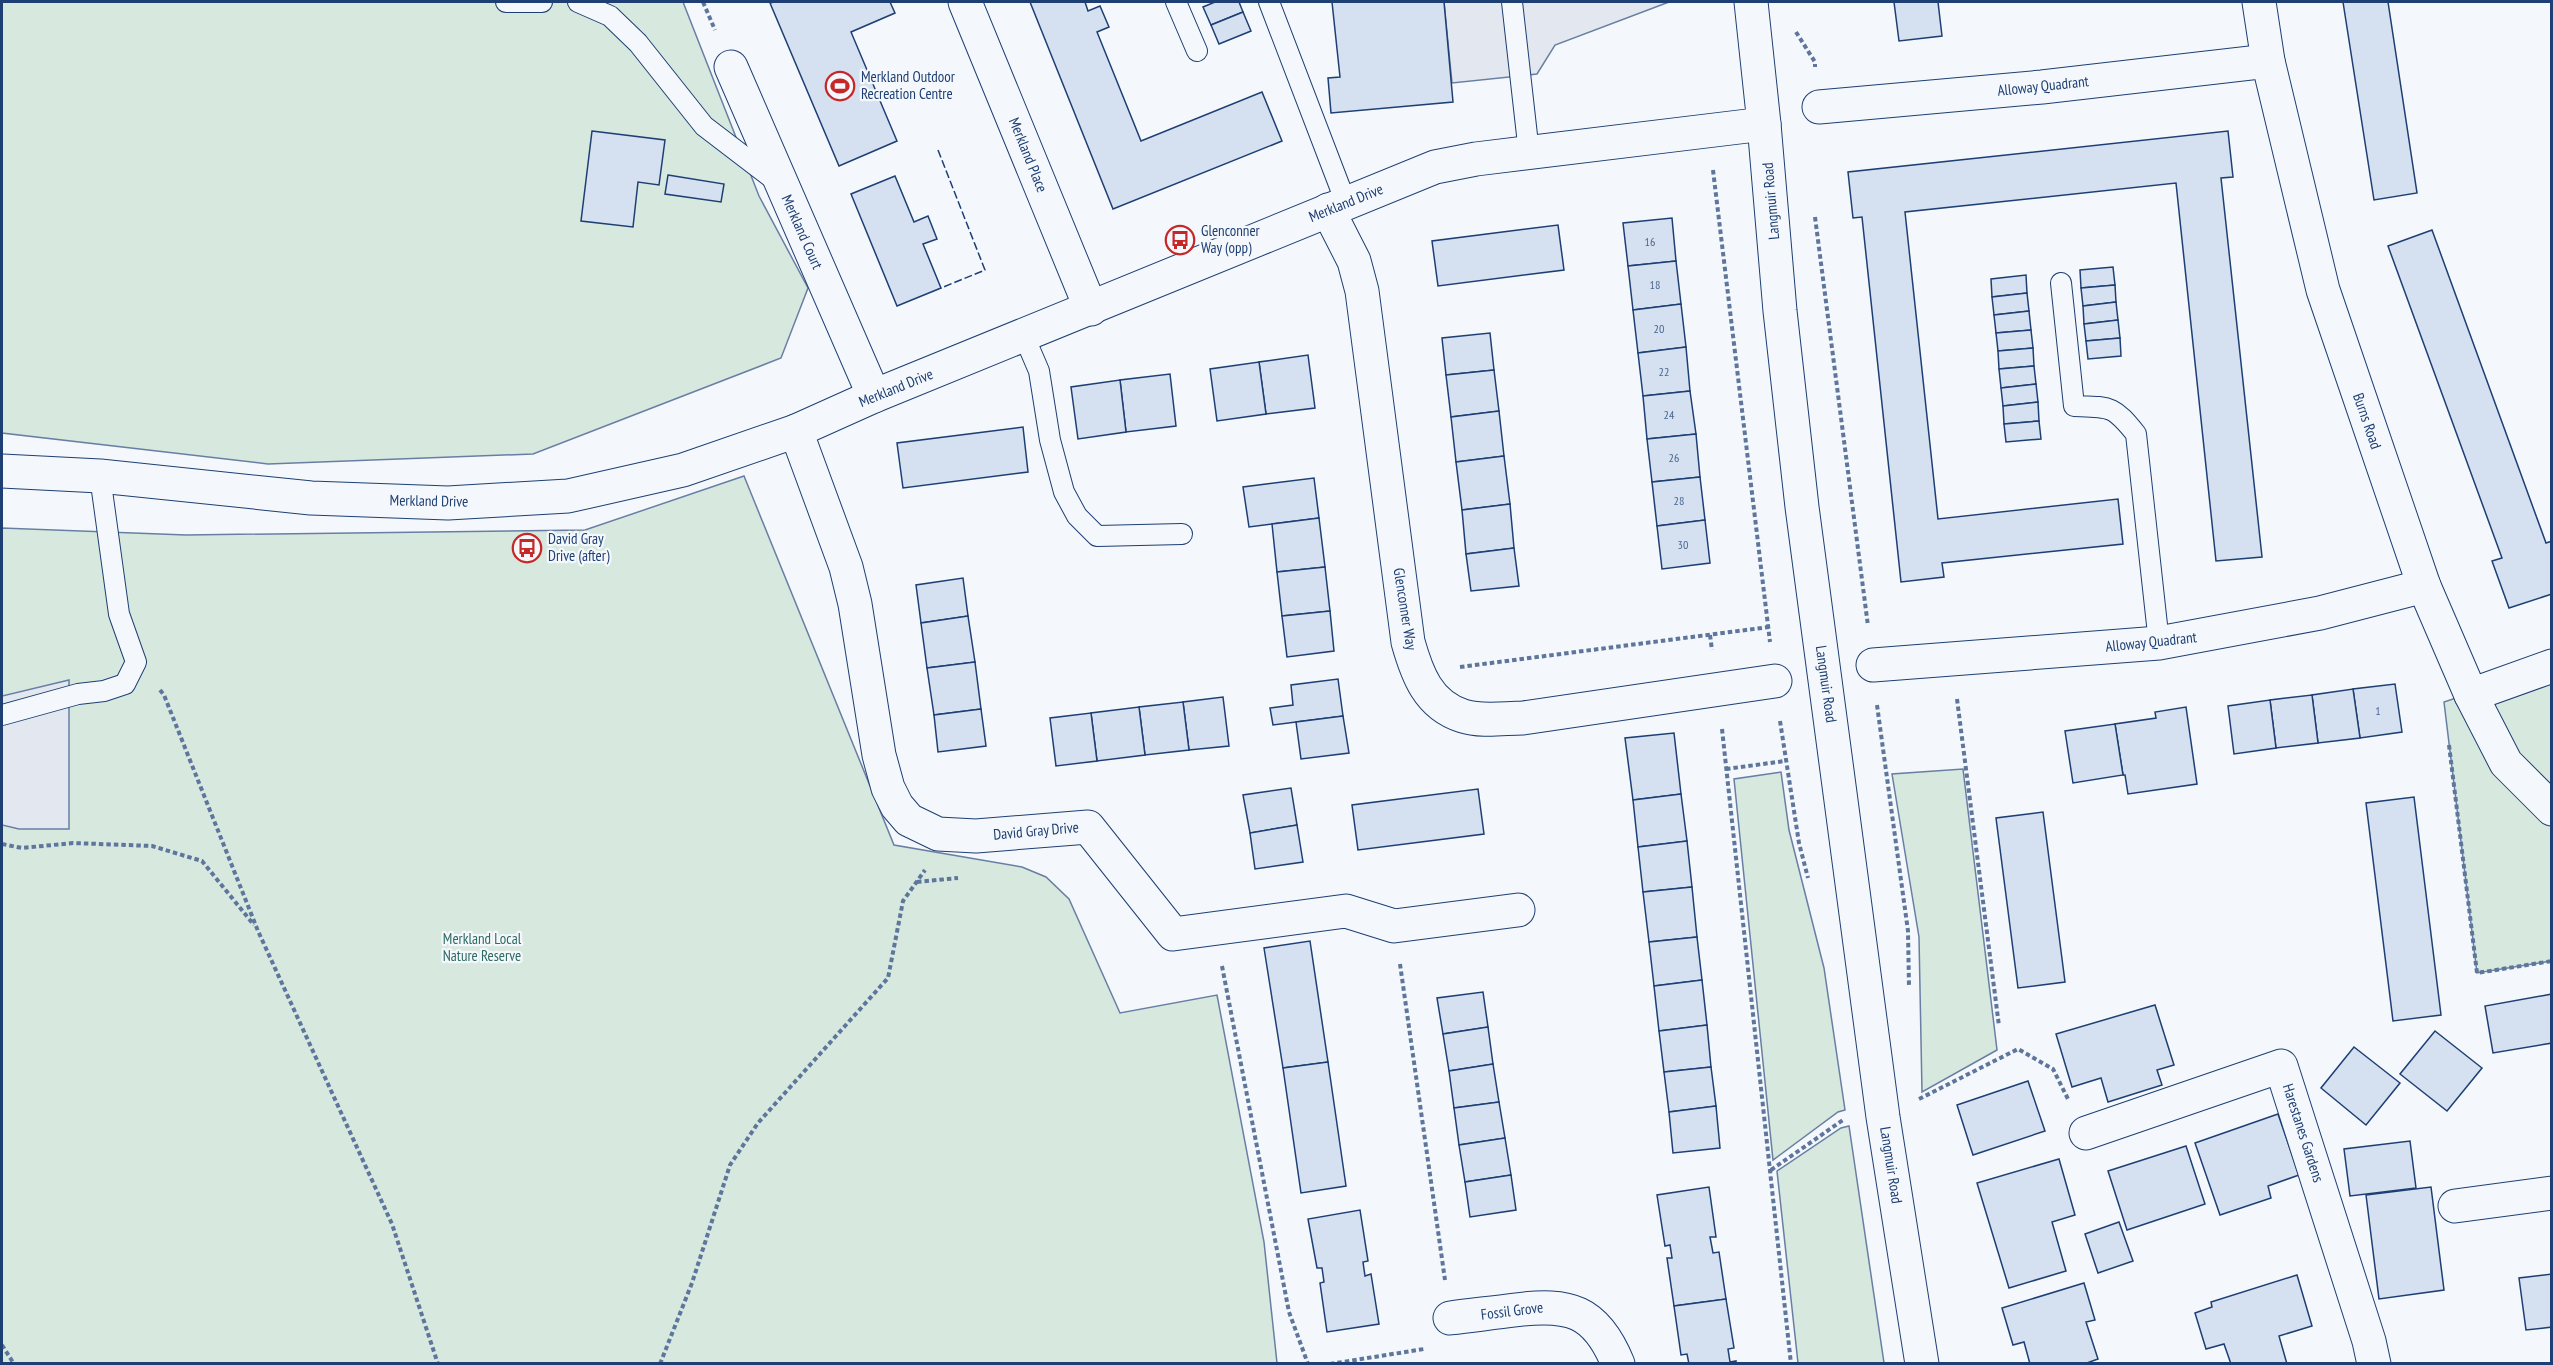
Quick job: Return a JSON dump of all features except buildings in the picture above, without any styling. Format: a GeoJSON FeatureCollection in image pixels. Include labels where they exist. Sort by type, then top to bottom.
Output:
{"type":"FeatureCollection","features":[{"type":"Feature","properties":{"kind":"street","name":"Merkland Place"},"geometry":{"type":"LineString","coordinates":[[965,2],[1090,309]]}},
{"type":"Feature","properties":{"kind":"street","name":"Langmuir Road"},"geometry":{"type":"LineString","coordinates":[[1751,2],[1780,311],[1802,507],[1883,1117],[1922,1364]]}},
{"type":"Feature","properties":{"kind":"street","name":"Burns Road"},"geometry":{"type":"LineString","coordinates":[[2259,2],[2268,61],[2323,290],[2424,586],[2470,695],[2506,763],[2552,809]]}},
{"type":"Feature","properties":{"kind":"street","name":"Alloway Quadrant"},"geometry":{"type":"LineString","coordinates":[[1819,107],[2042,87],[2268,61]]}},
{"type":"Feature","properties":{"kind":"street","name":"Merkland Court"},"geometry":{"type":"LineString","coordinates":[[731,67],[874,396]]}},
{"type":"Feature","properties":{"kind":"street","name":"Merkland Drive"},"geometry":{"type":"LineString","coordinates":[[2,471],[100,476],[311,498],[448,503],[568,496],[683,470],[796,431],[874,396],[1435,167],[1764,124]]}},
{"type":"Feature","properties":{"kind":"street","name":"Glenconner Way"},"geometry":{"type":"LineString","coordinates":[[1337,206],[1362,291],[1408,642],[1416,673],[1424,687],[1444,705],[1464,717],[1492,719],[1523,718],[1775,681]]}},
{"type":"Feature","properties":{"kind":"street","name":"David Gray Drive"},"geometry":{"type":"LineString","coordinates":[[796,431],[846,567],[855,604],[879,755],[888,788],[897,806],[909,820],[938,834],[976,836],[1088,827],[1173,934],[1346,911],[1394,926],[1518,910]]}},
{"type":"Feature","properties":{"kind":"street","name":"Alloway Quadrant"},"geometry":{"type":"LineString","coordinates":[[1873,665],[2160,643],[2320,613],[2424,586]]}},
{"type":"Feature","properties":{"kind":"street"},"geometry":{"type":"LineString","coordinates":[[2470,695],[2552,666]]}},
{"type":"Feature","properties":{"kind":"street","name":"Harestanes Gardens"},"geometry":{"type":"LineString","coordinates":[[2086,1133],[2281,1066],[2374,1364]]}},
{"type":"Feature","properties":{"kind":"street"},"geometry":{"type":"LineString","coordinates":[[2455,1206],[2552,1193]]}},
{"type":"Feature","properties":{"kind":"street","name":"Fossil Grove"},"geometry":{"type":"LineString","coordinates":[[1450,1318],[1546,1306],[1571,1309],[1592,1322],[1610,1343],[1618,1364]]}},
{"type":"Feature","properties":{"kind":"lane"},"geometry":{"type":"LineString","coordinates":[[506,2],[542,2]]}},
{"type":"Feature","properties":{"kind":"lane"},"geometry":{"type":"LineString","coordinates":[[578,2],[610,16],[639,43],[704,126],[782,186]]}},
{"type":"Feature","properties":{"kind":"lane"},"geometry":{"type":"LineString","coordinates":[[1176,2],[1197,51]]}},
{"type":"Feature","properties":{"kind":"lane"},"geometry":{"type":"LineString","coordinates":[[1269,2],[1337,206]]}},
{"type":"Feature","properties":{"kind":"lane"},"geometry":{"type":"LineString","coordinates":[[1512,2],[1529,153]]}},
{"type":"Feature","properties":{"kind":"lane"},"geometry":{"type":"LineString","coordinates":[[2061,283],[2074,406],[2102,407],[2119,413],[2136,434],[2160,643]]}},
{"type":"Feature","properties":{"kind":"lane"},"geometry":{"type":"LineString","coordinates":[[1024,336],[1039,371],[1050,440],[1064,492],[1077,516],[1097,536],[1182,534]]}},
{"type":"Feature","properties":{"kind":"lane"},"geometry":{"type":"LineString","coordinates":[[2,715],[125,684],[136,662],[118,614],[100,476]]}},
{"type":"Feature","properties":{"kind":"path"},"geometry":{"type":"LineString","coordinates":[[703,2],[712,22]]}},
{"type":"Feature","properties":{"kind":"path"},"geometry":{"type":"LineString","coordinates":[[1708,130],[1785,761],[1799,843],[1810,887]]}},
{"type":"Feature","properties":{"kind":"path"},"geometry":{"type":"LineString","coordinates":[[1416,673],[1769,627]]}},
{"type":"Feature","properties":{"kind":"path"},"geometry":{"type":"LineString","coordinates":[[1710,635],[1791,1364]]}},
{"type":"Feature","properties":{"kind":"path"},"geometry":{"type":"LineString","coordinates":[[1952,658],[1999,1026]]}},
{"type":"Feature","properties":{"kind":"path"},"geometry":{"type":"LineString","coordinates":[[136,662],[164,695],[258,931],[392,1224],[438,1364]]}},
{"type":"Feature","properties":{"kind":"path"},"geometry":{"type":"LineString","coordinates":[[2448,738],[2477,973],[2552,961]]}},
{"type":"Feature","properties":{"kind":"path"},"geometry":{"type":"LineString","coordinates":[[1726,769],[1785,761]]}},
{"type":"Feature","properties":{"kind":"path"},"geometry":{"type":"LineString","coordinates":[[660,1364],[692,1283],[730,1165],[758,1123],[888,978],[903,901],[933,858],[938,834]]}},
{"type":"Feature","properties":{"kind":"path"},"geometry":{"type":"LineString","coordinates":[[2,844],[22,848],[73,843],[152,846],[202,861],[258,931]]}},
{"type":"Feature","properties":{"kind":"path"},"geometry":{"type":"LineString","coordinates":[[1330,1364],[1454,1344],[1394,926]]}},
{"type":"Feature","properties":{"kind":"path"},"geometry":{"type":"LineString","coordinates":[[1214,928],[1289,1312],[1308,1364]]}},
{"type":"Feature","properties":{"kind":"path"},"geometry":{"type":"LineString","coordinates":[[1770,1171],[1837,1124]]}},
{"type":"Feature","properties":{"kind":"path"},"geometry":{"type":"LineString","coordinates":[[2,1345],[15,1364]]}},
{"type":"Feature","properties":{"kind":"green space"},"geometry":{"type":"Polygon","coordinates":[[[2,2],[683,2],[759,196],[808,288],[781,358],[533,454],[268,464],[2,433],[2,2]]]}},
{"type":"Feature","properties":{"kind":"green space","name":"Merkland Local Nature Reserve"},"geometry":{"type":"Polygon","coordinates":[[[744,476],[894,845],[1022,867],[1046,877],[1069,899],[1120,1013],[1217,995],[1264,1242],[1277,1363],[2,1364],[2,528],[186,535],[585,530],[744,476]]]}},
{"type":"Feature","properties":{"kind":"green space"},"geometry":{"type":"Polygon","coordinates":[[[2551,666],[2551,961],[2477,973],[2444,702],[2551,666]]]}},
{"type":"Feature","properties":{"kind":"green space"},"geometry":{"type":"Polygon","coordinates":[[[1963,769],[1997,1050],[1922,1092],[1919,937],[1892,774],[1963,769]]]}},
{"type":"Feature","properties":{"kind":"green space"},"geometry":{"type":"Polygon","coordinates":[[[1781,772],[1789,830],[1824,968],[1845,1110],[1838,1112],[1773,1160],[1734,779],[1781,772]]]}},
{"type":"Feature","properties":{"kind":"green space"},"geometry":{"type":"Polygon","coordinates":[[[1849,1126],[1884,1363],[1798,1363],[1777,1171],[1841,1128],[1849,1126]]]}},
{"type":"Feature","properties":{"kind":"shaded area"},"geometry":{"type":"Polygon","coordinates":[[[1444,2],[1669,2],[1555,45],[1537,74],[1452,83],[1444,2]]]}},
{"type":"Feature","properties":{"kind":"shaded area"},"geometry":{"type":"Polygon","coordinates":[[[69,680],[69,829],[19,829],[2,825],[2,696],[69,680]]]}},
{"type":"Feature","properties":{"kind":"fence"},"geometry":{"type":"LineString","coordinates":[[938,150],[985,270],[941,288]]}},
{"type":"Feature","properties":{"kind":"place","name":"Merkland Outdoor Recreation Centre"},"geometry":{"type":"Point","coordinates":[840,86]}},
{"type":"Feature","properties":{"kind":"place","name":"Glenconner Way (opp)"},"geometry":{"type":"Point","coordinates":[1180,240]}},
{"type":"Feature","properties":{"kind":"place","name":"David Gray Drive (after)"},"geometry":{"type":"Point","coordinates":[527,548]}}]}
